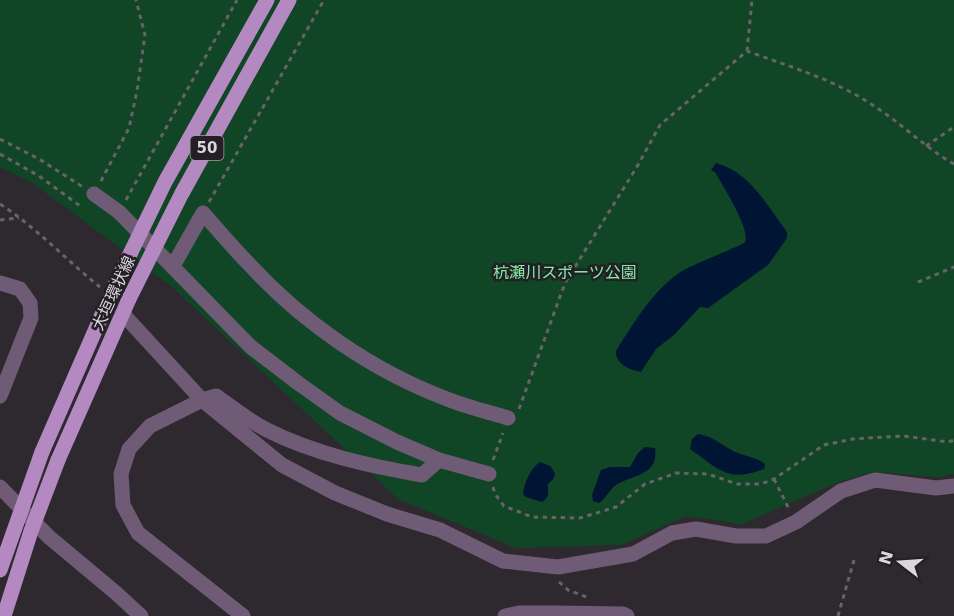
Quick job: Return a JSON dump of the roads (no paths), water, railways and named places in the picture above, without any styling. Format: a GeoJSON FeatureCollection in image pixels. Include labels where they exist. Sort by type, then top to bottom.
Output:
{"type":"FeatureCollection","features":[{"type":"Feature","properties":{"kind":"main road","name":"大垣環状線"},"geometry":{"type":"LineString","coordinates":[[0,570],[42,452],[113,289],[165,183],[267,0]]}},
{"type":"Feature","properties":{"kind":"main road","name":"大垣環状線"},"geometry":{"type":"LineString","coordinates":[[4,616],[31,531],[58,460],[129,299],[181,195],[289,0]]}},
{"type":"Feature","properties":{"kind":"street"},"geometry":{"type":"LineString","coordinates":[[94,194],[119,213],[251,347],[340,413],[439,460],[489,474]]}},
{"type":"Feature","properties":{"kind":"street"},"geometry":{"type":"LineString","coordinates":[[173,266],[203,213],[258,273],[298,310],[351,351],[447,399],[508,418]]}},
{"type":"Feature","properties":{"kind":"street"},"geometry":{"type":"LineString","coordinates":[[0,283],[20,289],[30,303],[32,318],[0,396]]}},
{"type":"Feature","properties":{"kind":"street"},"geometry":{"type":"LineString","coordinates":[[123,314],[202,400],[282,465],[336,493],[387,514],[440,530],[503,561],[558,567],[633,554],[672,533],[696,529],[736,536],[766,536],[796,522],[842,491],[875,480],[936,488],[954,486]]}},
{"type":"Feature","properties":{"kind":"street"},"geometry":{"type":"LineString","coordinates":[[243,616],[138,533],[123,505],[121,474],[129,449],[150,426],[202,400],[216,396],[265,429],[321,453],[422,475],[439,460]]}},
{"type":"Feature","properties":{"kind":"street"},"geometry":{"type":"LineString","coordinates":[[2,495],[141,616]]}},
{"type":"Feature","properties":{"kind":"street"},"geometry":{"type":"LineString","coordinates":[[505,616],[519,614],[623,614],[627,616]]}},
{"type":"Feature","properties":{"kind":"water"},"geometry":{"type":"Polygon","coordinates":[[[716,163],[739,174],[757,191],[787,232],[787,238],[768,265],[708,308],[700,307],[674,335],[656,349],[641,372],[628,368],[618,359],[616,351],[660,289],[684,270],[745,242],[746,236],[740,218],[715,172],[711,170],[716,163]]]}},
{"type":"Feature","properties":{"kind":"water"},"geometry":{"type":"Polygon","coordinates":[[[698,434],[737,453],[754,458],[765,464],[764,469],[741,475],[716,468],[690,449],[692,439],[698,434]]]}},
{"type":"Feature","properties":{"kind":"water"},"geometry":{"type":"Polygon","coordinates":[[[645,447],[655,448],[653,464],[649,469],[616,485],[599,503],[593,501],[592,495],[601,470],[610,467],[630,467],[638,453],[645,447]]]}},
{"type":"Feature","properties":{"kind":"water"},"geometry":{"type":"Polygon","coordinates":[[[540,462],[550,466],[555,473],[554,478],[548,484],[548,496],[542,502],[523,494],[528,476],[540,462]]]}},
{"type":"Feature","properties":{"kind":"park label","name":"杭瀬川スポーツ公園"},"geometry":{"type":"Point","coordinates":[565,272]}}]}
